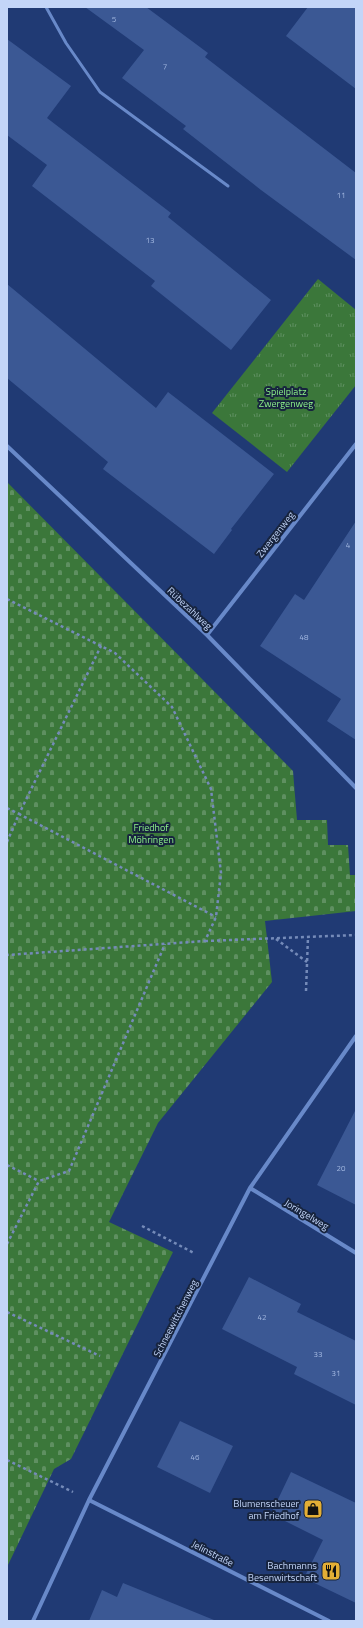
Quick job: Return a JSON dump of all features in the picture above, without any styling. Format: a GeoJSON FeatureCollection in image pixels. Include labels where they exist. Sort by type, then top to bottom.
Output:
{"type":"FeatureCollection","features":[{"type":"Feature","properties":{"kind":"street","name":"Zwergenweg"},"geometry":{"type":"LineString","coordinates":[[207,635],[356,444]]}},
{"type":"Feature","properties":{"kind":"street","name":"Rübezahlweg"},"geometry":{"type":"LineString","coordinates":[[7,446],[207,635],[356,788]]}},
{"type":"Feature","properties":{"kind":"street","name":"Schneewittchenweg"},"geometry":{"type":"LineString","coordinates":[[33,1621],[89,1500],[250,1188],[356,1036]]}},
{"type":"Feature","properties":{"kind":"street","name":"Joringelweg"},"geometry":{"type":"LineString","coordinates":[[250,1188],[356,1253]]}},
{"type":"Feature","properties":{"kind":"street","name":"Jelinstraße"},"geometry":{"type":"LineString","coordinates":[[89,1500],[329,1621]]}},
{"type":"Feature","properties":{"kind":"lane"},"geometry":{"type":"LineString","coordinates":[[46,7],[66,43],[100,92],[228,186]]}},
{"type":"Feature","properties":{"kind":"path"},"geometry":{"type":"LineString","coordinates":[[7,599],[115,653],[172,706],[211,789],[221,873],[216,918],[205,941]]}},
{"type":"Feature","properties":{"kind":"path"},"geometry":{"type":"LineString","coordinates":[[7,842],[19,814],[101,646]]}},
{"type":"Feature","properties":{"kind":"path"},"geometry":{"type":"LineString","coordinates":[[7,808],[216,918]]}},
{"type":"Feature","properties":{"kind":"path"},"geometry":{"type":"LineString","coordinates":[[7,955],[205,941],[356,935]]}},
{"type":"Feature","properties":{"kind":"path"},"geometry":{"type":"LineString","coordinates":[[275,938],[307,962]]}},
{"type":"Feature","properties":{"kind":"path"},"geometry":{"type":"LineString","coordinates":[[306,991],[308,938]]}},
{"type":"Feature","properties":{"kind":"path"},"geometry":{"type":"LineString","coordinates":[[7,1244],[39,1181],[69,1171],[165,944]]}},
{"type":"Feature","properties":{"kind":"path"},"geometry":{"type":"LineString","coordinates":[[7,1165],[39,1181]]}},
{"type":"Feature","properties":{"kind":"path"},"geometry":{"type":"LineString","coordinates":[[142,1226],[212,1262]]}},
{"type":"Feature","properties":{"kind":"path"},"geometry":{"type":"LineString","coordinates":[[7,1312],[100,1356]]}},
{"type":"Feature","properties":{"kind":"path"},"geometry":{"type":"LineString","coordinates":[[7,1460],[89,1500]]}},
{"type":"Feature","properties":{"kind":"green space","name":"Spielplatz Zwergenweg"},"geometry":{"type":"Polygon","coordinates":[[[318,279],[356,310],[356,385],[287,472],[212,413],[318,279]]]}},
{"type":"Feature","properties":{"kind":"green space","name":"Friedhof Möhringen"},"geometry":{"type":"Polygon","coordinates":[[[7,482],[293,771],[297,820],[327,820],[328,845],[348,845],[350,875],[356,875],[356,911],[265,921],[272,982],[158,1123],[109,1222],[173,1252],[71,1459],[54,1469],[7,1567],[7,482]]]}},
{"type":"Feature","properties":{"kind":"building"},"geometry":{"type":"Polygon","coordinates":[[[85,7],[146,7],[208,53],[205,57],[356,173],[356,260],[261,190],[183,129],[186,126],[122,78],[144,50],[85,7]]]}},
{"type":"Feature","properties":{"kind":"building"},"geometry":{"type":"Polygon","coordinates":[[[308,7],[356,7],[356,89],[286,36],[308,7]]]}},
{"type":"Feature","properties":{"kind":"building"},"geometry":{"type":"Polygon","coordinates":[[[7,39],[71,86],[47,118],[171,213],[168,217],[271,300],[231,350],[151,286],[155,281],[32,186],[47,165],[7,135],[7,39]]]}},
{"type":"Feature","properties":{"kind":"building"},"geometry":{"type":"Polygon","coordinates":[[[7,284],[156,408],[168,392],[274,474],[231,529],[232,530],[214,554],[103,469],[108,462],[7,378],[7,284]]]}},
{"type":"Feature","properties":{"kind":"building"},"geometry":{"type":"Polygon","coordinates":[[[356,521],[356,740],[327,721],[341,699],[260,646],[295,594],[304,600],[356,521]]]}},
{"type":"Feature","properties":{"kind":"building"},"geometry":{"type":"Polygon","coordinates":[[[356,1109],[356,1205],[317,1185],[356,1109]]]}},
{"type":"Feature","properties":{"kind":"building"},"geometry":{"type":"Polygon","coordinates":[[[249,1277],[301,1304],[297,1312],[356,1341],[356,1405],[294,1374],[297,1367],[222,1329],[249,1277]]]}},
{"type":"Feature","properties":{"kind":"building"},"geometry":{"type":"Polygon","coordinates":[[[180,1421],[233,1446],[210,1493],[157,1467],[180,1421]]]}},
{"type":"Feature","properties":{"kind":"building"},"geometry":{"type":"Polygon","coordinates":[[[291,1472],[356,1503],[356,1603],[304,1578],[323,1540],[271,1514],[291,1472]]]}},
{"type":"Feature","properties":{"kind":"building"},"geometry":{"type":"Polygon","coordinates":[[[123,1583],[214,1621],[89,1621],[102,1590],[117,1597],[123,1583]]]}},
{"type":"Feature","properties":{"kind":"place","name":"Blumenscheuer am Friedhof"},"geometry":{"type":"Point","coordinates":[313,1509]}},
{"type":"Feature","properties":{"kind":"place","name":"Bachmanns Besenwirtschaft"},"geometry":{"type":"Point","coordinates":[331,1571]}}]}
